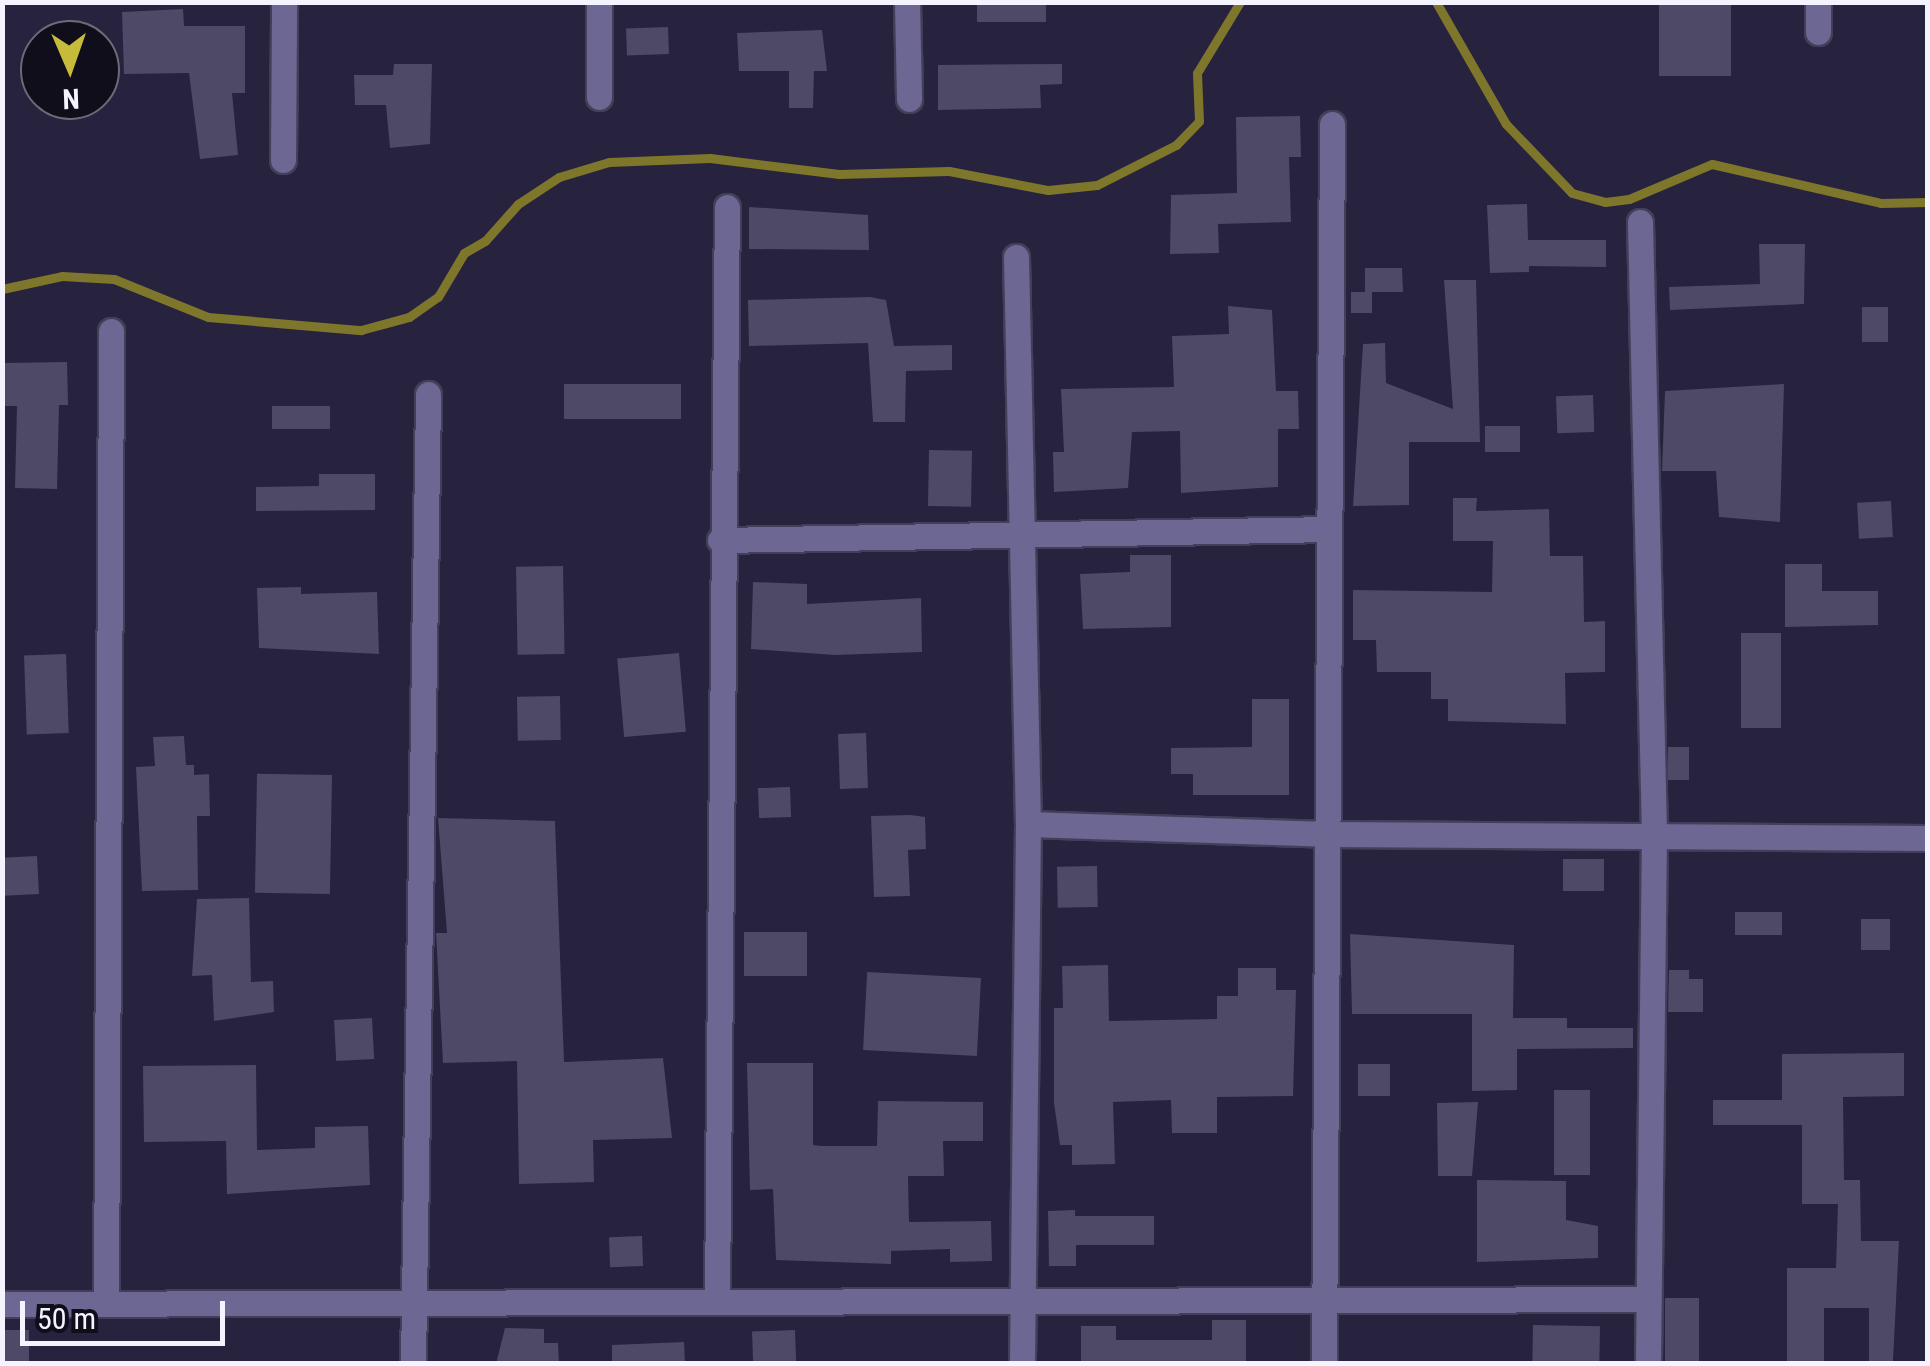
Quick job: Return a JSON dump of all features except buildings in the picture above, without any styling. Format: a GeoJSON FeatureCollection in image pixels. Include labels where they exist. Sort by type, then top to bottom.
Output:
{"type":"FeatureCollection","features":[{"type":"Feature","properties":{"kind":"street"},"geometry":{"type":"LineString","coordinates":[[283,160],[284,2]]}},
{"type":"Feature","properties":{"kind":"street"},"geometry":{"type":"LineString","coordinates":[[599,96],[600,2]]}},
{"type":"Feature","properties":{"kind":"street"},"geometry":{"type":"LineString","coordinates":[[907,2],[909,99]]}},
{"type":"Feature","properties":{"kind":"street"},"geometry":{"type":"LineString","coordinates":[[1818,2],[1818,32]]}},
{"type":"Feature","properties":{"kind":"street"},"geometry":{"type":"LineString","coordinates":[[1324,1364],[1332,124]]}},
{"type":"Feature","properties":{"kind":"street"},"geometry":{"type":"LineString","coordinates":[[717,1299],[720,540],[727,207]]}},
{"type":"Feature","properties":{"kind":"street"},"geometry":{"type":"LineString","coordinates":[[1640,222],[1654,832],[1648,1364]]}},
{"type":"Feature","properties":{"kind":"street"},"geometry":{"type":"LineString","coordinates":[[1016,257],[1028,824],[1022,1364]]}},
{"type":"Feature","properties":{"kind":"street"},"geometry":{"type":"LineString","coordinates":[[106,1302],[111,332]]}},
{"type":"Feature","properties":{"kind":"street"},"geometry":{"type":"LineString","coordinates":[[413,1364],[410,1304],[428,394]]}},
{"type":"Feature","properties":{"kind":"street"},"geometry":{"type":"LineString","coordinates":[[720,540],[1329,529]]}},
{"type":"Feature","properties":{"kind":"street"},"geometry":{"type":"LineString","coordinates":[[1028,824],[1326,834],[1654,832],[1928,838]]}},
{"type":"Feature","properties":{"kind":"street"},"geometry":{"type":"LineString","coordinates":[[2,1304],[1022,1301],[1325,1296],[1648,1299]]}},
{"type":"Feature","properties":{"kind":"waterway"},"geometry":{"type":"LineString","coordinates":[[2,289],[62,276],[114,279],[208,317],[361,330],[409,317],[438,297],[464,253],[485,241],[518,204],[559,177],[609,162],[710,158],[839,174],[949,171],[1048,190],[1097,185],[1176,145],[1199,121],[1197,73],[1240,2]]}},
{"type":"Feature","properties":{"kind":"waterway"},"geometry":{"type":"LineString","coordinates":[[1436,2],[1506,124],[1572,193],[1605,202],[1629,199],[1712,164],[1881,203],[1928,202]]}}]}
